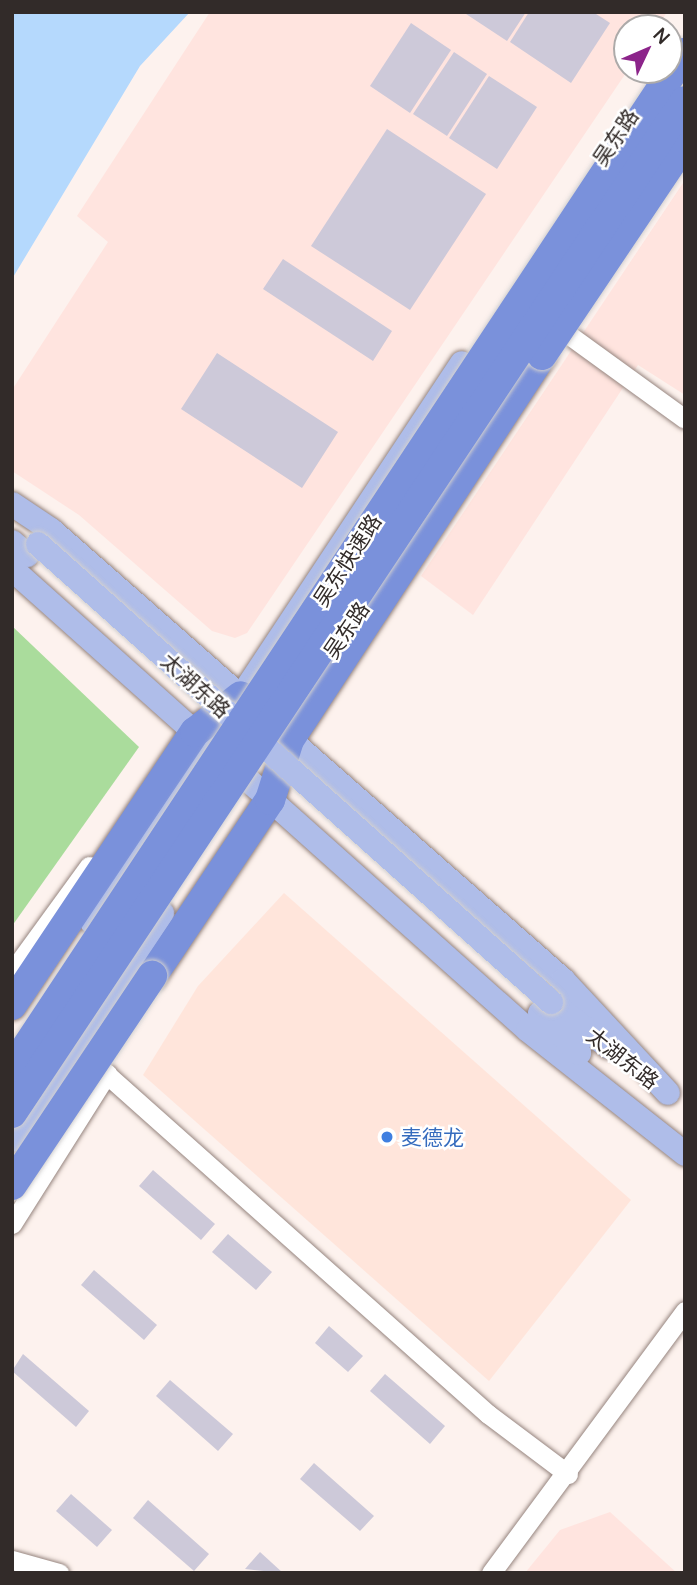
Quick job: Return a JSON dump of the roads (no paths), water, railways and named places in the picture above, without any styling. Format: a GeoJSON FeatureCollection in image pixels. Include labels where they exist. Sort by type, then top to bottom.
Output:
{"type":"FeatureCollection","features":[{"type":"Feature","properties":{"kind":"highway","name":"吴东快速路"},"geometry":{"type":"LineString","coordinates":[[12,1069],[685,53]]}},
{"type":"Feature","properties":{"kind":"highway","name":"吴东快速路"},"geometry":{"type":"LineString","coordinates":[[12,1113],[685,101]]}},
{"type":"Feature","properties":{"kind":"highway"},"geometry":{"type":"LineString","coordinates":[[12,1185],[270,800],[284,735],[685,142]]}},
{"type":"Feature","properties":{"kind":"highway"},"geometry":{"type":"LineString","coordinates":[[12,1005],[141,813],[202,738],[241,696]]}},
{"type":"Feature","properties":{"kind":"main road","name":"吴东路"},"geometry":{"type":"LineString","coordinates":[[241,696],[652,84]]}},
{"type":"Feature","properties":{"kind":"main road","name":"吴东路"},"geometry":{"type":"LineString","coordinates":[[12,1140],[77,1047],[248,780],[284,735],[551,322],[685,123]]}},
{"type":"Feature","properties":{"kind":"main road","name":"太湖东路"},"geometry":{"type":"LineString","coordinates":[[12,504],[241,696],[563,980],[676,1101]]}},
{"type":"Feature","properties":{"kind":"main road","name":"太湖东路"},"geometry":{"type":"LineString","coordinates":[[12,520],[545,1008],[647,1121]]}},
{"type":"Feature","properties":{"kind":"main road","name":"太湖东路"},"geometry":{"type":"LineString","coordinates":[[12,542],[545,1008],[676,1101]]}},
{"type":"Feature","properties":{"kind":"main road","name":"太湖东路"},"geometry":{"type":"LineString","coordinates":[[12,569],[528,1030],[647,1121]]}},
{"type":"Feature","properties":{"kind":"main road"},"geometry":{"type":"LineString","coordinates":[[12,1043],[202,738]]}},
{"type":"Feature","properties":{"kind":"main road"},"geometry":{"type":"LineString","coordinates":[[647,1121],[685,1154]]}},
{"type":"Feature","properties":{"kind":"street"},"geometry":{"type":"LineString","coordinates":[[509,295],[551,322],[685,419]]}},
{"type":"Feature","properties":{"kind":"street"},"geometry":{"type":"LineString","coordinates":[[12,972],[83,872],[141,813]]}},
{"type":"Feature","properties":{"kind":"street"},"geometry":{"type":"LineString","coordinates":[[12,1155],[77,1047],[488,1414],[568,1474]]}},
{"type":"Feature","properties":{"kind":"street"},"geometry":{"type":"LineString","coordinates":[[12,1224],[107,1074]]}},
{"type":"Feature","properties":{"kind":"street"},"geometry":{"type":"LineString","coordinates":[[491,1573],[568,1474],[685,1311]]}},
{"type":"Feature","properties":{"kind":"street"},"geometry":{"type":"LineString","coordinates":[[12,1560],[59,1573]]}},
{"type":"Feature","properties":{"kind":"water"},"geometry":{"type":"Polygon","coordinates":[[[12,12],[190,12],[140,66],[12,279],[12,12]]]}},
{"type":"Feature","properties":{"kind":"place","name":"麦德龙"},"geometry":{"type":"Point","coordinates":[387,1137]}}]}
